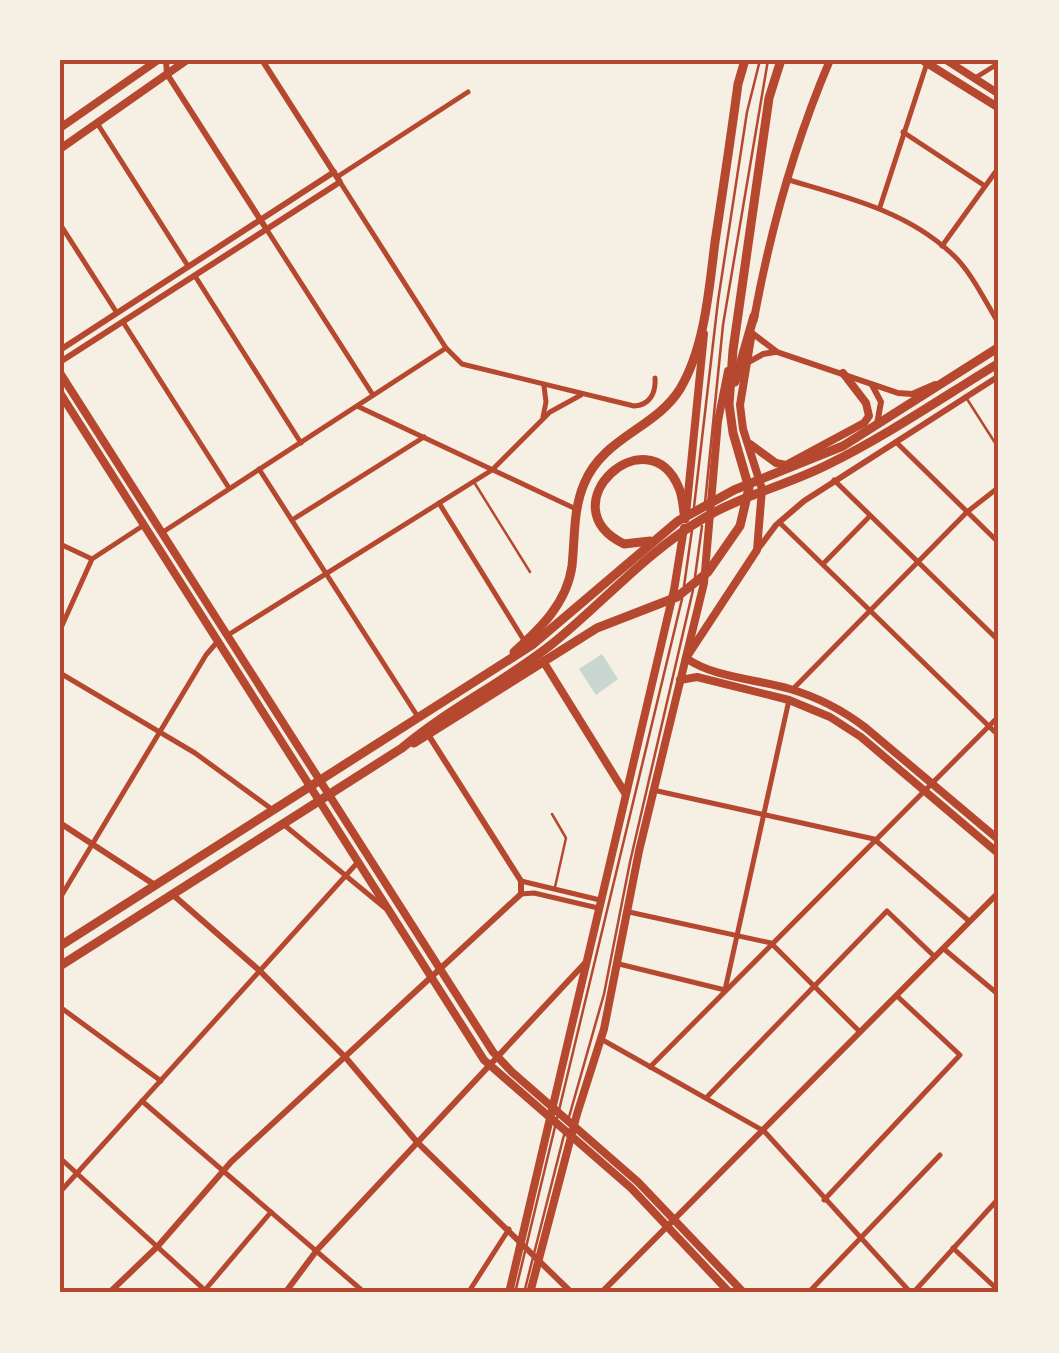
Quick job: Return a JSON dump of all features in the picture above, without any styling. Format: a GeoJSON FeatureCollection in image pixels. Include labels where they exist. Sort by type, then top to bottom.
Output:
{"type":"FeatureCollection","features":[{"type":"Feature","properties":{"kind":"highway"},"geometry":{"type":"LineString","coordinates":[[500,664],[550,617],[565,590],[584,482],[600,457],[658,413],[678,392],[690,368],[706,307],[738,84],[745,60]]}},
{"type":"Feature","properties":{"kind":"highway"},"geometry":{"type":"LineString","coordinates":[[402,748],[429,736],[597,628],[677,597],[717,562],[740,526],[748,504],[748,488],[732,433],[729,404],[770,98],[781,60]]}},
{"type":"Feature","properties":{"kind":"highway"},"geometry":{"type":"LineString","coordinates":[[729,404],[754,316]]}},
{"type":"Feature","properties":{"kind":"highway"},"geometry":{"type":"LineString","coordinates":[[845,451],[876,426],[999,347]]}},
{"type":"Feature","properties":{"kind":"highway"},"geometry":{"type":"LineString","coordinates":[[60,946],[537,642],[716,499],[845,451],[999,363]]}},
{"type":"Feature","properties":{"kind":"highway"},"geometry":{"type":"LineString","coordinates":[[655,546],[624,544],[604,528],[596,504],[603,479],[615,467],[640,460],[664,468],[679,489],[685,520]]}},
{"type":"Feature","properties":{"kind":"highway"},"geometry":{"type":"LineString","coordinates":[[60,966],[402,748],[556,640],[655,546]]}},
{"type":"Feature","properties":{"kind":"main road"},"geometry":{"type":"LineString","coordinates":[[60,128],[158,60]]}},
{"type":"Feature","properties":{"kind":"main road"},"geometry":{"type":"LineString","coordinates":[[60,149],[187,60]]}},
{"type":"Feature","properties":{"kind":"main road"},"geometry":{"type":"LineString","coordinates":[[686,658],[757,550],[762,489],[740,405],[754,316],[789,180],[830,60]]}},
{"type":"Feature","properties":{"kind":"main road"},"geometry":{"type":"LineString","coordinates":[[946,60],[999,94]]}},
{"type":"Feature","properties":{"kind":"main road"},"geometry":{"type":"LineString","coordinates":[[924,61],[999,108]]}},
{"type":"Feature","properties":{"kind":"main road"},"geometry":{"type":"LineString","coordinates":[[527,1293],[530,1250],[586,962],[674,590],[685,520],[706,307]]}},
{"type":"Feature","properties":{"kind":"main road"},"geometry":{"type":"LineString","coordinates":[[512,1293],[601,1039],[619,964],[653,790],[704,583],[718,421],[734,350]]}},
{"type":"Feature","properties":{"kind":"main road"},"geometry":{"type":"LineString","coordinates":[[60,373],[497,1057],[630,1175],[730,1293]]}},
{"type":"Feature","properties":{"kind":"main road"},"geometry":{"type":"LineString","coordinates":[[747,441],[782,465],[864,423],[868,416],[866,404],[843,373]]}},
{"type":"Feature","properties":{"kind":"main road"},"geometry":{"type":"LineString","coordinates":[[60,394],[489,1066],[671,1223],[744,1293]]}},
{"type":"Feature","properties":{"kind":"main road"},"geometry":{"type":"LineString","coordinates":[[686,658],[700,666],[793,689],[860,723],[999,854]]}},
{"type":"Feature","properties":{"kind":"main road"},"geometry":{"type":"LineString","coordinates":[[544,661],[626,794]]}},
{"type":"Feature","properties":{"kind":"main road"},"geometry":{"type":"LineString","coordinates":[[680,680],[698,677],[789,700],[856,732],[999,840]]}},
{"type":"Feature","properties":{"kind":"street"},"geometry":{"type":"LineString","coordinates":[[166,60],[168,74],[373,396]]}},
{"type":"Feature","properties":{"kind":"street"},"geometry":{"type":"LineString","coordinates":[[262,60],[456,360],[470,368],[641,406],[651,398],[655,378]]}},
{"type":"Feature","properties":{"kind":"street"},"geometry":{"type":"LineString","coordinates":[[879,208],[924,61]]}},
{"type":"Feature","properties":{"kind":"street"},"geometry":{"type":"LineString","coordinates":[[975,78],[999,63]]}},
{"type":"Feature","properties":{"kind":"street"},"geometry":{"type":"LineString","coordinates":[[60,350],[468,92]]}},
{"type":"Feature","properties":{"kind":"street"},"geometry":{"type":"LineString","coordinates":[[97,123],[188,266]]}},
{"type":"Feature","properties":{"kind":"street"},"geometry":{"type":"LineString","coordinates":[[902,132],[986,186]]}},
{"type":"Feature","properties":{"kind":"street"},"geometry":{"type":"LineString","coordinates":[[942,246],[999,167]]}},
{"type":"Feature","properties":{"kind":"street"},"geometry":{"type":"LineString","coordinates":[[60,362],[267,230],[337,177]]}},
{"type":"Feature","properties":{"kind":"street"},"geometry":{"type":"LineString","coordinates":[[789,180],[879,208],[942,246],[960,262],[999,323]]}},
{"type":"Feature","properties":{"kind":"street"},"geometry":{"type":"LineString","coordinates":[[60,224],[117,313]]}},
{"type":"Feature","properties":{"kind":"street"},"geometry":{"type":"LineString","coordinates":[[194,276],[300,443]]}},
{"type":"Feature","properties":{"kind":"street"},"geometry":{"type":"LineString","coordinates":[[122,322],[230,489]]}},
{"type":"Feature","properties":{"kind":"street"},"geometry":{"type":"LineString","coordinates":[[752,333],[777,352],[898,393],[912,394],[960,372]]}},
{"type":"Feature","properties":{"kind":"street"},"geometry":{"type":"LineString","coordinates":[[163,532],[446,348]]}},
{"type":"Feature","properties":{"kind":"street"},"geometry":{"type":"LineString","coordinates":[[747,363],[777,352]]}},
{"type":"Feature","properties":{"kind":"street"},"geometry":{"type":"LineString","coordinates":[[757,550],[779,522],[834,480],[999,376]]}},
{"type":"Feature","properties":{"kind":"street"},"geometry":{"type":"LineString","coordinates":[[868,381],[881,402],[876,426]]}},
{"type":"Feature","properties":{"kind":"street"},"geometry":{"type":"LineString","coordinates":[[542,419],[544,386]]}},
{"type":"Feature","properties":{"kind":"street"},"geometry":{"type":"LineString","coordinates":[[60,898],[210,648],[492,470],[542,419],[581,394]]}},
{"type":"Feature","properties":{"kind":"street"},"geometry":{"type":"LineString","coordinates":[[357,406],[577,510]]}},
{"type":"Feature","properties":{"kind":"street"},"geometry":{"type":"LineString","coordinates":[[292,520],[424,437]]}},
{"type":"Feature","properties":{"kind":"street"},"geometry":{"type":"LineString","coordinates":[[896,442],[999,543]]}},
{"type":"Feature","properties":{"kind":"street"},"geometry":{"type":"LineString","coordinates":[[817,450],[834,480],[999,642]]}},
{"type":"Feature","properties":{"kind":"street"},"geometry":{"type":"LineString","coordinates":[[259,470],[418,717]]}},
{"type":"Feature","properties":{"kind":"street"},"geometry":{"type":"LineString","coordinates":[[725,990],[793,689],[967,512],[999,487]]}},
{"type":"Feature","properties":{"kind":"street"},"geometry":{"type":"LineString","coordinates":[[439,503],[525,642]]}},
{"type":"Feature","properties":{"kind":"street"},"geometry":{"type":"LineString","coordinates":[[822,565],[870,516]]}},
{"type":"Feature","properties":{"kind":"street"},"geometry":{"type":"LineString","coordinates":[[779,522],[999,736]]}},
{"type":"Feature","properties":{"kind":"street"},"geometry":{"type":"LineString","coordinates":[[60,630],[92,559],[144,526]]}},
{"type":"Feature","properties":{"kind":"street"},"geometry":{"type":"LineString","coordinates":[[60,544],[92,559]]}},
{"type":"Feature","properties":{"kind":"street"},"geometry":{"type":"LineString","coordinates":[[60,672],[160,731],[274,810]]}},
{"type":"Feature","properties":{"kind":"street"},"geometry":{"type":"LineString","coordinates":[[650,1067],[999,716]]}},
{"type":"Feature","properties":{"kind":"street"},"geometry":{"type":"LineString","coordinates":[[429,736],[521,881],[522,894]]}},
{"type":"Feature","properties":{"kind":"street"},"geometry":{"type":"LineString","coordinates":[[653,790],[874,839],[970,921]]}},
{"type":"Feature","properties":{"kind":"street"},"geometry":{"type":"LineString","coordinates":[[60,822],[155,885]]}},
{"type":"Feature","properties":{"kind":"street"},"geometry":{"type":"LineString","coordinates":[[283,824],[389,911]]}},
{"type":"Feature","properties":{"kind":"street"},"geometry":{"type":"LineString","coordinates":[[60,1192],[358,862]]}},
{"type":"Feature","properties":{"kind":"street"},"geometry":{"type":"LineString","coordinates":[[521,881],[599,904]]}},
{"type":"Feature","properties":{"kind":"street"},"geometry":{"type":"LineString","coordinates":[[602,1293],[999,892]]}},
{"type":"Feature","properties":{"kind":"street"},"geometry":{"type":"LineString","coordinates":[[172,894],[260,970],[346,1058],[417,1142],[572,1293]]}},
{"type":"Feature","properties":{"kind":"street"},"geometry":{"type":"LineString","coordinates":[[110,1293],[158,1246],[224,1170],[522,894],[599,904]]}},
{"type":"Feature","properties":{"kind":"street"},"geometry":{"type":"LineString","coordinates":[[629,912],[771,943],[860,1032]]}},
{"type":"Feature","properties":{"kind":"street"},"geometry":{"type":"LineString","coordinates":[[706,1098],[887,912],[935,957]]}},
{"type":"Feature","properties":{"kind":"street"},"geometry":{"type":"LineString","coordinates":[[943,949],[999,995]]}},
{"type":"Feature","properties":{"kind":"street"},"geometry":{"type":"LineString","coordinates":[[285,1293],[317,1250],[586,962]]}},
{"type":"Feature","properties":{"kind":"street"},"geometry":{"type":"LineString","coordinates":[[619,964],[725,990]]}},
{"type":"Feature","properties":{"kind":"street"},"geometry":{"type":"LineString","coordinates":[[824,1200],[960,1055],[897,996]]}},
{"type":"Feature","properties":{"kind":"street"},"geometry":{"type":"LineString","coordinates":[[60,1007],[161,1080]]}},
{"type":"Feature","properties":{"kind":"street"},"geometry":{"type":"LineString","coordinates":[[601,1039],[764,1131],[912,1293],[999,1198]]}},
{"type":"Feature","properties":{"kind":"street"},"geometry":{"type":"LineString","coordinates":[[142,1101],[365,1293]]}},
{"type":"Feature","properties":{"kind":"street"},"geometry":{"type":"LineString","coordinates":[[808,1293],[940,1155]]}},
{"type":"Feature","properties":{"kind":"street"},"geometry":{"type":"LineString","coordinates":[[60,1158],[207,1292],[272,1211]]}},
{"type":"Feature","properties":{"kind":"street"},"geometry":{"type":"LineString","coordinates":[[468,1293],[508,1229]]}},
{"type":"Feature","properties":{"kind":"street"},"geometry":{"type":"LineString","coordinates":[[953,1248],[999,1291]]}},
{"type":"Feature","properties":{"kind":"lane"},"geometry":{"type":"LineString","coordinates":[[556,1111],[681,604],[718,301],[747,112],[760,60]]}},
{"type":"Feature","properties":{"kind":"lane"},"geometry":{"type":"LineString","coordinates":[[570,1124],[604,994],[630,862],[692,598],[723,325],[768,60]]}},
{"type":"Feature","properties":{"kind":"lane"},"geometry":{"type":"LineString","coordinates":[[966,398],[999,449]]}},
{"type":"Feature","properties":{"kind":"lane"},"geometry":{"type":"LineString","coordinates":[[474,481],[530,572]]}},
{"type":"Feature","properties":{"kind":"lane"},"geometry":{"type":"LineString","coordinates":[[552,814],[566,838],[555,888]]}},
{"type":"Feature","properties":{"kind":"shaded area"},"geometry":{"type":"Polygon","coordinates":[[[602,654],[618,679],[596,695],[579,669],[602,654]]]}}]}
